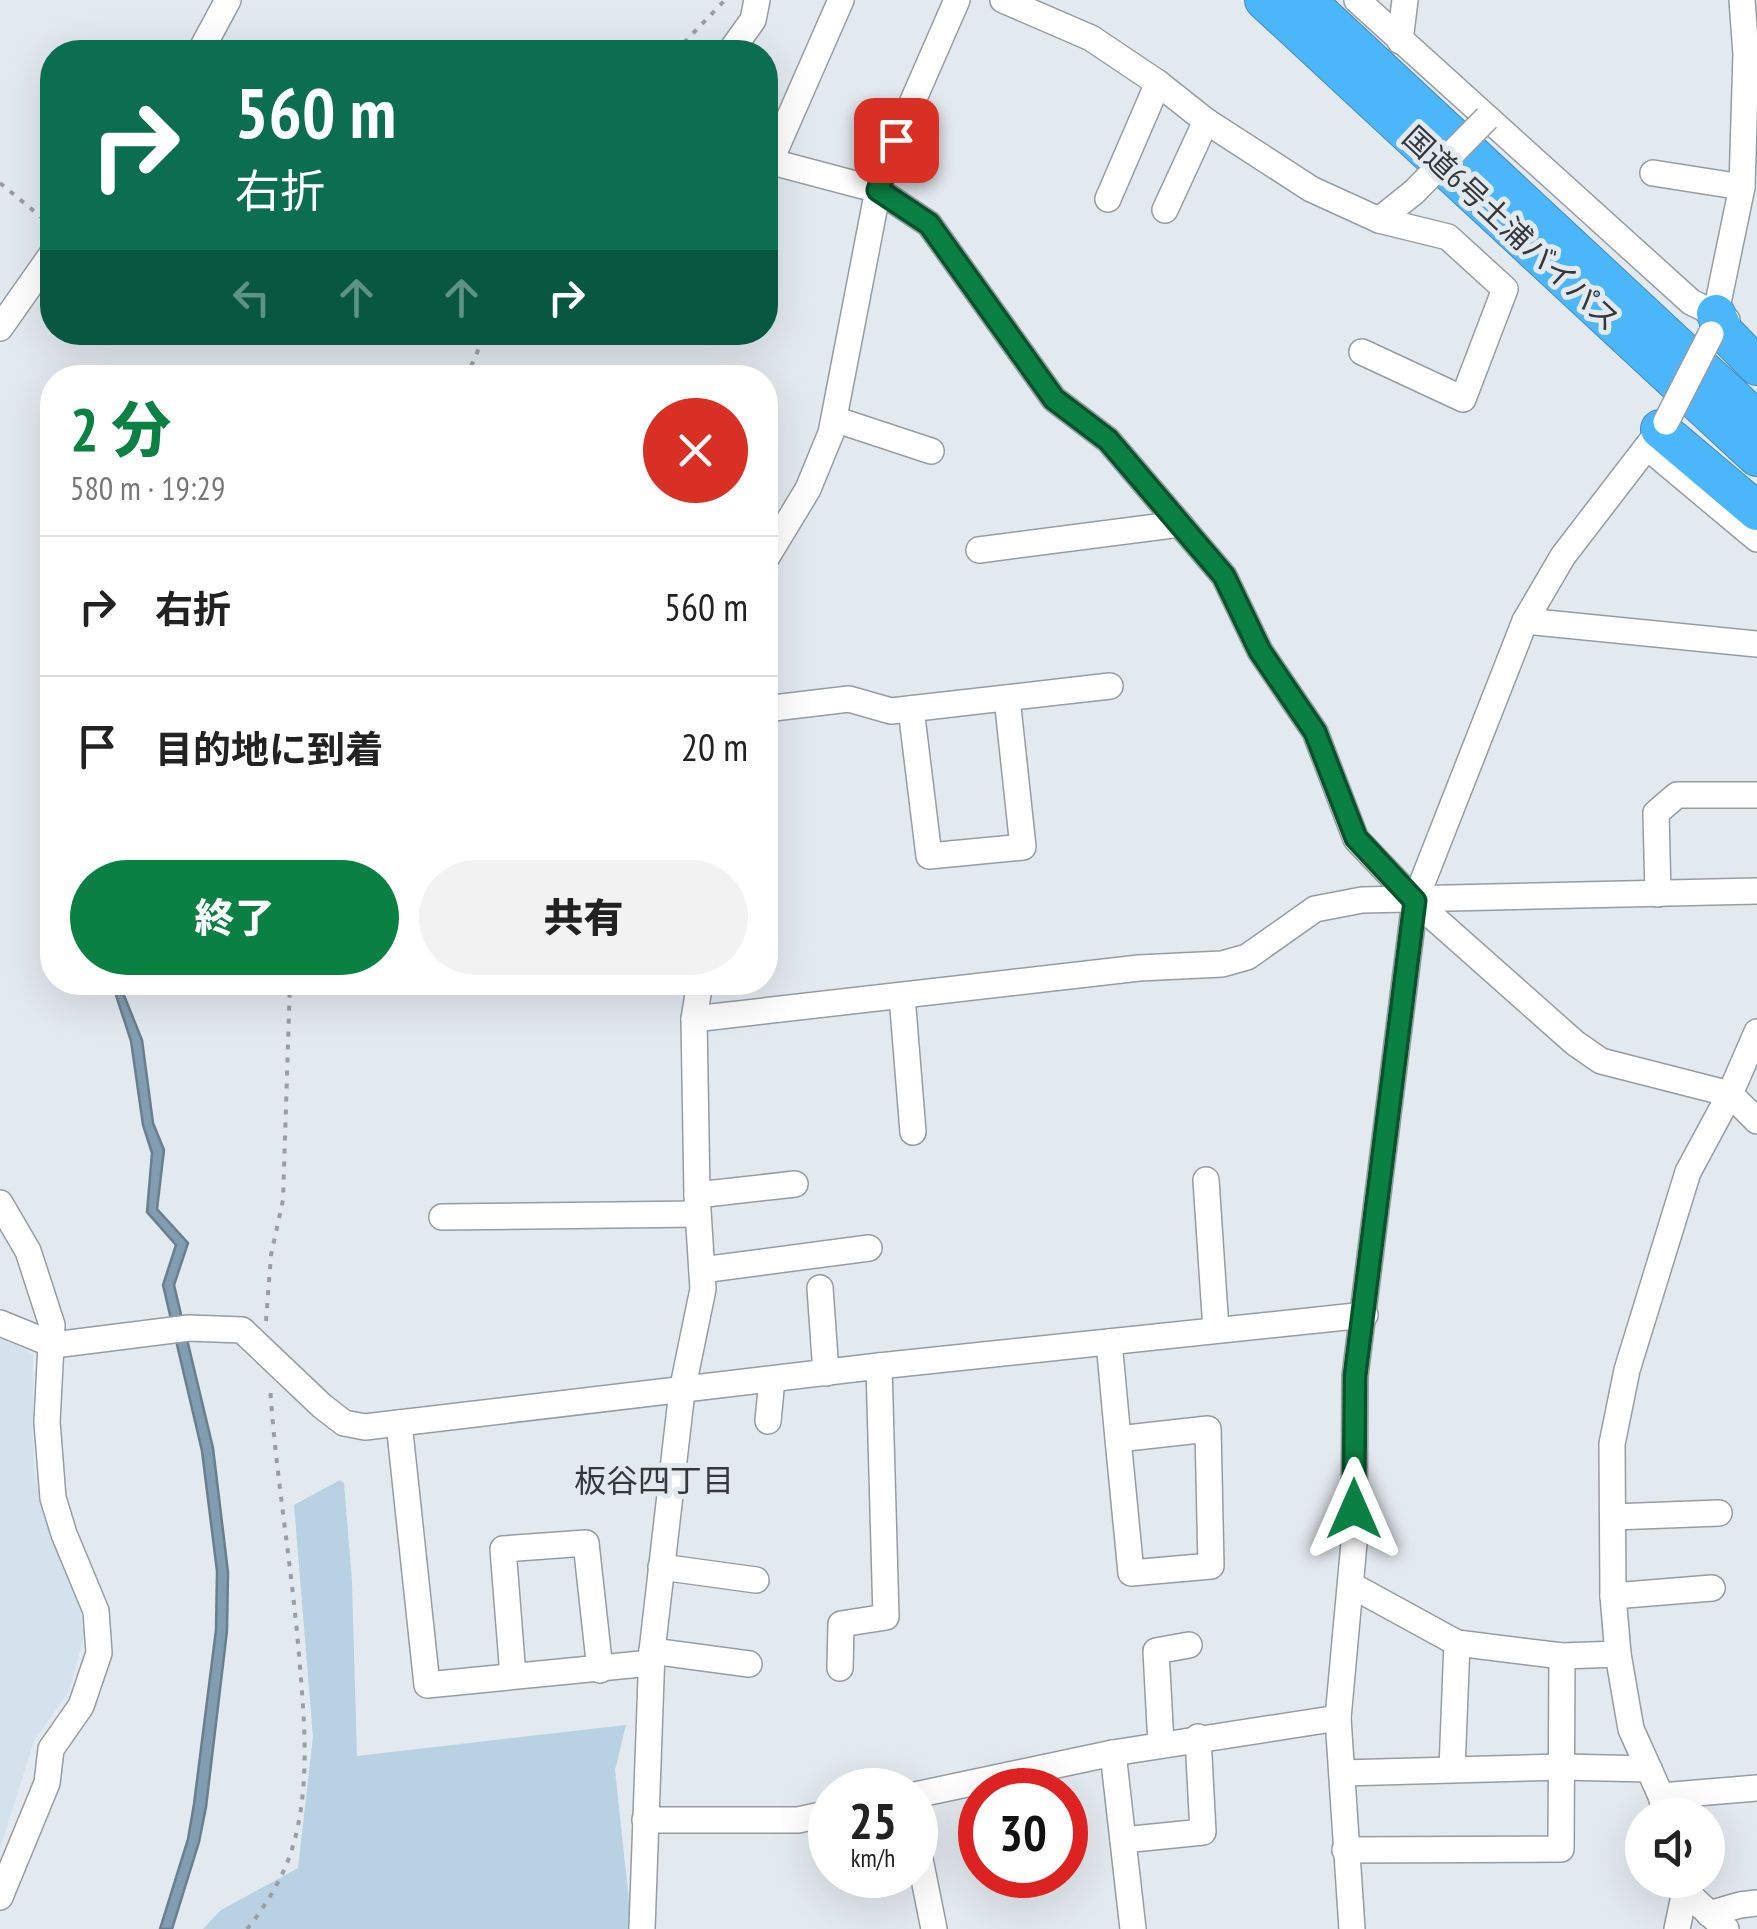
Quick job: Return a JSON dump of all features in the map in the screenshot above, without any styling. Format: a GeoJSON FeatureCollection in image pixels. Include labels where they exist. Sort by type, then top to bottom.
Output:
{"type":"FeatureCollection","features":[{"type":"Feature","properties":{"kind":"highway","name":"国道6号土浦バイパス"},"geometry":{"type":"LineString","coordinates":[[1264,0],[1757,458]]}},
{"type":"Feature","properties":{"kind":"highway","name":"国道6号土浦バイパス"},"geometry":{"type":"LineString","coordinates":[[1306,0],[1757,420]]}},
{"type":"Feature","properties":{"kind":"highway"},"geometry":{"type":"LineString","coordinates":[[1713,324],[1757,366]]}},
{"type":"Feature","properties":{"kind":"highway"},"geometry":{"type":"LineString","coordinates":[[1658,433],[1757,511]]}},
{"type":"Feature","properties":{"kind":"street"},"geometry":{"type":"LineString","coordinates":[[206,40],[228,0]]}},
{"type":"Feature","properties":{"kind":"street"},"geometry":{"type":"LineString","coordinates":[[739,40],[753,20],[758,0]]}},
{"type":"Feature","properties":{"kind":"street"},"geometry":{"type":"LineString","coordinates":[[778,139],[842,0]]}},
{"type":"Feature","properties":{"kind":"street"},"geometry":{"type":"LineString","coordinates":[[778,539],[808,489],[834,419],[881,174],[956,0]]}},
{"type":"Feature","properties":{"kind":"street"},"geometry":{"type":"LineString","coordinates":[[1004,0],[1091,38],[1206,121],[1311,188],[1378,220],[1448,237],[1505,290],[1463,399],[1362,352]]}},
{"type":"Feature","properties":{"kind":"street"},"geometry":{"type":"LineString","coordinates":[[1357,0],[1713,324],[1742,326],[1757,342]]}},
{"type":"Feature","properties":{"kind":"street"},"geometry":{"type":"LineString","coordinates":[[1400,41],[1404,0]]}},
{"type":"Feature","properties":{"kind":"street"},"geometry":{"type":"LineString","coordinates":[[1352,1929],[1338,1718],[1351,1585],[1355,1376],[1415,901],[1525,621],[1563,556],[1658,433],[1713,324],[1742,187],[1746,54],[1742,0]]}},
{"type":"Feature","properties":{"kind":"street"},"geometry":{"type":"LineString","coordinates":[[1108,199],[1158,83]]}},
{"type":"Feature","properties":{"kind":"street"},"geometry":{"type":"LineString","coordinates":[[1378,220],[1414,192],[1487,118]]}},
{"type":"Feature","properties":{"kind":"street"},"geometry":{"type":"LineString","coordinates":[[1165,210],[1206,121]]}},
{"type":"Feature","properties":{"kind":"street"},"geometry":{"type":"LineString","coordinates":[[778,164],[878,190],[929,224],[1054,399],[1108,440],[1224,576],[1260,651],[1315,732],[1356,838],[1415,901],[1575,1043],[1602,1062],[1730,1094],[1757,1120]]}},
{"type":"Feature","properties":{"kind":"street"},"geometry":{"type":"LineString","coordinates":[[1653,173],[1742,187]]}},
{"type":"Feature","properties":{"kind":"street"},"geometry":{"type":"LineString","coordinates":[[0,328],[40,271]]}},
{"type":"Feature","properties":{"kind":"street"},"geometry":{"type":"LineString","coordinates":[[834,419],[931,451]]}},
{"type":"Feature","properties":{"kind":"street"},"geometry":{"type":"LineString","coordinates":[[1658,433],[1757,539]]}},
{"type":"Feature","properties":{"kind":"street"},"geometry":{"type":"LineString","coordinates":[[979,550],[1180,524]]}},
{"type":"Feature","properties":{"kind":"street"},"geometry":{"type":"LineString","coordinates":[[1525,621],[1757,644]]}},
{"type":"Feature","properties":{"kind":"street"},"geometry":{"type":"LineString","coordinates":[[778,707],[850,699],[890,711],[1110,686]]}},
{"type":"Feature","properties":{"kind":"street"},"geometry":{"type":"LineString","coordinates":[[911,709],[929,856],[1022,847],[1007,698]]}},
{"type":"Feature","properties":{"kind":"street"},"geometry":{"type":"LineString","coordinates":[[1658,894],[1656,813],[1677,795],[1757,795]]}},
{"type":"Feature","properties":{"kind":"street"},"geometry":{"type":"LineString","coordinates":[[694,1019],[1139,968],[1222,964],[1247,957],[1315,909],[1362,900],[1757,891]]}},
{"type":"Feature","properties":{"kind":"street"},"geometry":{"type":"LineString","coordinates":[[642,1929],[652,1657],[682,1391],[703,1289],[694,1019],[698,995]]}},
{"type":"Feature","properties":{"kind":"street"},"geometry":{"type":"LineString","coordinates":[[902,996],[913,1132]]}},
{"type":"Feature","properties":{"kind":"street"},"geometry":{"type":"LineString","coordinates":[[1660,1798],[1631,1729],[1618,1654],[1612,1444],[1626,1370],[1688,1172],[1730,1094],[1757,1032]]}},
{"type":"Feature","properties":{"kind":"street"},"geometry":{"type":"LineString","coordinates":[[1206,1180],[1216,1330]]}},
{"type":"Feature","properties":{"kind":"street"},"geometry":{"type":"LineString","coordinates":[[442,1217],[698,1204],[795,1184]]}},
{"type":"Feature","properties":{"kind":"street"},"geometry":{"type":"LineString","coordinates":[[0,1203],[28,1251],[45,1296],[54,1345],[47,1422],[53,1498],[96,1612],[99,1654],[81,1706],[52,1749],[47,1784],[0,1897]]}},
{"type":"Feature","properties":{"kind":"street"},"geometry":{"type":"LineString","coordinates":[[702,1270],[870,1248]]}},
{"type":"Feature","properties":{"kind":"street"},"geometry":{"type":"LineString","coordinates":[[820,1288],[826,1372]]}},
{"type":"Feature","properties":{"kind":"street"},"geometry":{"type":"LineString","coordinates":[[0,1322],[54,1345],[180,1328],[242,1330],[344,1424],[365,1427],[878,1366],[1365,1314]]}},
{"type":"Feature","properties":{"kind":"street"},"geometry":{"type":"LineString","coordinates":[[1109,1342],[1130,1573],[1211,1566],[1208,1429],[1118,1439]]}},
{"type":"Feature","properties":{"kind":"street"},"geometry":{"type":"LineString","coordinates":[[840,1668],[841,1624],[886,1616],[878,1366]]}},
{"type":"Feature","properties":{"kind":"street"},"geometry":{"type":"LineString","coordinates":[[768,1420],[772,1379]]}},
{"type":"Feature","properties":{"kind":"street"},"geometry":{"type":"LineString","coordinates":[[399,1423],[427,1685],[600,1670],[652,1657],[749,1664]]}},
{"type":"Feature","properties":{"kind":"street"},"geometry":{"type":"LineString","coordinates":[[1613,1517],[1718,1513]]}},
{"type":"Feature","properties":{"kind":"street"},"geometry":{"type":"LineString","coordinates":[[513,1676],[503,1548],[586,1543],[600,1670]]}},
{"type":"Feature","properties":{"kind":"street"},"geometry":{"type":"LineString","coordinates":[[661,1567],[756,1580]]}},
{"type":"Feature","properties":{"kind":"street"},"geometry":{"type":"LineString","coordinates":[[1351,1585],[1457,1643],[1562,1656],[1618,1654]]}},
{"type":"Feature","properties":{"kind":"street"},"geometry":{"type":"LineString","coordinates":[[1614,1596],[1712,1588]]}},
{"type":"Feature","properties":{"kind":"street"},"geometry":{"type":"LineString","coordinates":[[1452,1770],[1457,1643]]}},
{"type":"Feature","properties":{"kind":"street"},"geometry":{"type":"LineString","coordinates":[[1161,1745],[1156,1651],[1189,1646]]}},
{"type":"Feature","properties":{"kind":"street"},"geometry":{"type":"LineString","coordinates":[[1345,1850],[1561,1848],[1562,1656]]}},
{"type":"Feature","properties":{"kind":"street"},"geometry":{"type":"LineString","coordinates":[[938,1790],[1113,1752],[1338,1718]]}},
{"type":"Feature","properties":{"kind":"street"},"geometry":{"type":"LineString","coordinates":[[1122,1840],[1203,1832],[1198,1737]]}},
{"type":"Feature","properties":{"kind":"street"},"geometry":{"type":"LineString","coordinates":[[1113,1752],[1133,1929]]}},
{"type":"Feature","properties":{"kind":"street"},"geometry":{"type":"LineString","coordinates":[[1342,1774],[1561,1767],[1649,1769]]}},
{"type":"Feature","properties":{"kind":"street"},"geometry":{"type":"LineString","coordinates":[[1702,1798],[1757,1788]]}},
{"type":"Feature","properties":{"kind":"street"},"geometry":{"type":"LineString","coordinates":[[645,1820],[808,1818]]}},
{"type":"Feature","properties":{"kind":"street"},"geometry":{"type":"LineString","coordinates":[[928,1898],[934,1929]]}},
{"type":"Feature","properties":{"kind":"street"},"geometry":{"type":"LineString","coordinates":[[1677,1929],[1681,1898]]}},
{"type":"Feature","properties":{"kind":"street"},"geometry":{"type":"LineString","coordinates":[[1694,1898],[1717,1922],[1740,1904],[1757,1904]]}},
{"type":"Feature","properties":{"kind":"path"},"geometry":{"type":"LineString","coordinates":[[686,40],[725,0]]}},
{"type":"Feature","properties":{"kind":"path"},"geometry":{"type":"LineString","coordinates":[[0,183],[40,216]]}},
{"type":"Feature","properties":{"kind":"path"},"geometry":{"type":"LineString","coordinates":[[247,1929],[282,1874],[292,1850],[307,1743],[293,1574],[273,1437],[267,1353],[269,1274],[282,1200],[290,995]]}},
{"type":"Feature","properties":{"kind":"shaded area"},"geometry":{"type":"Polygon","coordinates":[[[116,995],[124,995],[142,1040],[153,1123],[164,1150],[157,1209],[188,1243],[174,1285],[213,1448],[228,1572],[227,1631],[206,1807],[172,1929],[160,1929],[188,1839],[194,1804],[216,1630],[217,1571],[202,1451],[163,1285],[176,1245],[147,1212],[152,1153],[143,1125],[131,1041],[116,995]]]}},
{"type":"Feature","properties":{"kind":"shaded area"},"geometry":{"type":"Polygon","coordinates":[[[0,1337],[33,1354],[34,1470],[45,1521],[79,1601],[84,1637],[69,1691],[34,1741],[0,1849],[0,1337]]]}},
{"type":"Feature","properties":{"kind":"shaded area"},"geometry":{"type":"Polygon","coordinates":[[[340,1480],[344,1483],[352,1582],[357,1756],[626,1725],[615,1770],[632,1929],[203,1929],[221,1910],[298,1868],[313,1737],[294,1505],[340,1480]]]}},
{"type":"Feature","properties":{"kind":"district","name":"板谷四丁目"},"geometry":{"type":"Point","coordinates":[654,1481]}},
{"type":"Feature","properties":{"kind":"route"},"geometry":{"type":"LineString","coordinates":[[896,140],[878,190],[929,224],[1054,399],[1108,440],[1224,576],[1260,651],[1315,732],[1356,838],[1415,901],[1355,1376],[1354,1509]]}}]}
